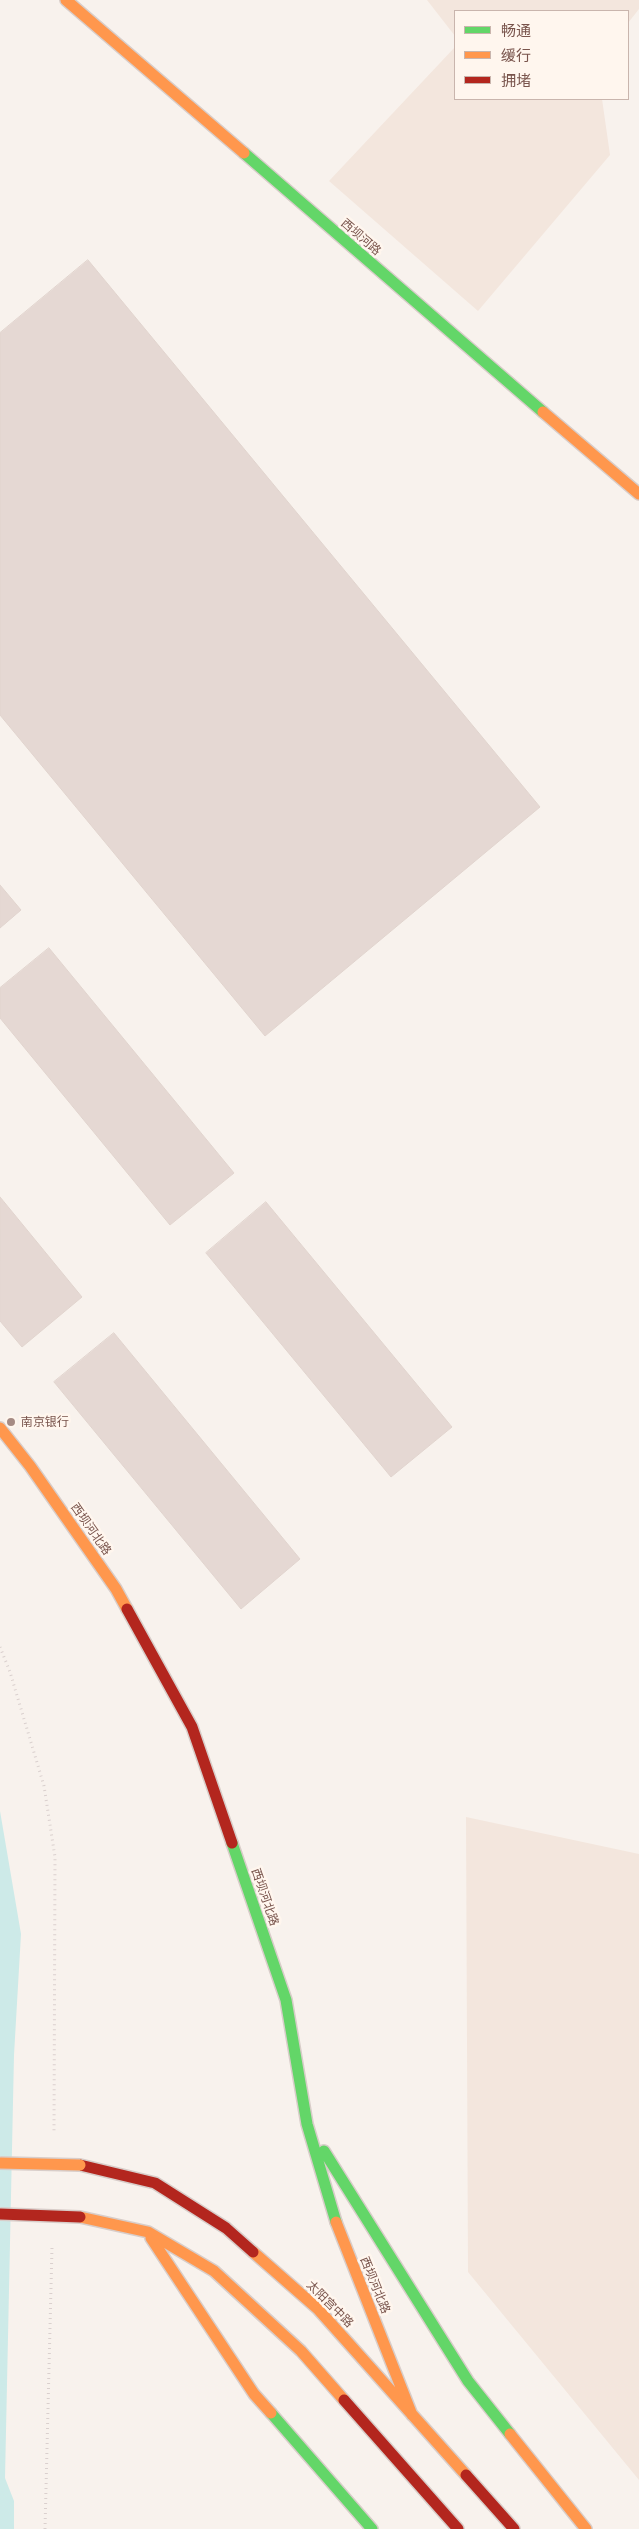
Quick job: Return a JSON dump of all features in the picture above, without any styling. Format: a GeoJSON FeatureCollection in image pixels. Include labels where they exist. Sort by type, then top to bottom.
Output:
{"type":"FeatureCollection","features":[{"type":"Feature","properties":{"kind":"street","name":"西坝河路"},"geometry":{"type":"LineString","coordinates":[[66,0],[639,494]]}},
{"type":"Feature","properties":{"kind":"street","name":"西坝河北路"},"geometry":{"type":"LineString","coordinates":[[0,1428],[30,1466],[116,1589],[192,1727],[286,2000],[307,2124],[336,2223],[412,2415]]}},
{"type":"Feature","properties":{"kind":"street"},"geometry":{"type":"LineString","coordinates":[[307,2124],[468,2381],[586,2529]]}},
{"type":"Feature","properties":{"kind":"street","name":"太阳宫中路"},"geometry":{"type":"LineString","coordinates":[[0,2163],[80,2165],[155,2183],[226,2228],[318,2309],[514,2529]]}},
{"type":"Feature","properties":{"kind":"street"},"geometry":{"type":"LineString","coordinates":[[0,2214],[80,2217],[148,2232],[214,2271],[301,2351],[458,2529]]}},
{"type":"Feature","properties":{"kind":"street"},"geometry":{"type":"LineString","coordinates":[[148,2232],[254,2394],[372,2529]]}},
{"type":"Feature","properties":{"kind":"path"},"geometry":{"type":"LineString","coordinates":[[0,1647],[10,1672],[44,1786],[55,1857],[54,2140]]}},
{"type":"Feature","properties":{"kind":"path"},"geometry":{"type":"LineString","coordinates":[[45,2529],[52,2239]]}},
{"type":"Feature","properties":{"kind":"shaded area"},"geometry":{"type":"Polygon","coordinates":[[[427,0],[639,0],[639,9],[629,22],[629,10],[454,10],[454,35],[427,0]]]}},
{"type":"Feature","properties":{"kind":"shaded area"},"geometry":{"type":"Polygon","coordinates":[[[454,48],[454,100],[602,100],[610,155],[478,311],[329,181],[454,48]]]}},
{"type":"Feature","properties":{"kind":"shaded area"},"geometry":{"type":"Polygon","coordinates":[[[466,1817],[639,1854],[639,2480],[468,2272],[466,1817]]]}},
{"type":"Feature","properties":{"kind":"water"},"geometry":{"type":"Polygon","coordinates":[[[0,1811],[21,1934],[14,2055],[5,2478],[14,2501],[14,2529],[0,2529],[0,1811]]]}},
{"type":"Feature","properties":{"kind":"building"},"geometry":{"type":"Polygon","coordinates":[[[88,260],[540,807],[265,1036],[0,715],[0,333],[88,260]]]}},
{"type":"Feature","properties":{"kind":"building"},"geometry":{"type":"Polygon","coordinates":[[[0,885],[21,910],[0,928],[0,885]]]}},
{"type":"Feature","properties":{"kind":"building"},"geometry":{"type":"Polygon","coordinates":[[[49,948],[234,1173],[170,1225],[0,1018],[0,988],[49,948]]]}},
{"type":"Feature","properties":{"kind":"building"},"geometry":{"type":"Polygon","coordinates":[[[0,1197],[82,1297],[22,1347],[0,1321],[0,1197]]]}},
{"type":"Feature","properties":{"kind":"building"},"geometry":{"type":"Polygon","coordinates":[[[266,1202],[452,1427],[391,1477],[206,1253],[266,1202]]]}},
{"type":"Feature","properties":{"kind":"building"},"geometry":{"type":"Polygon","coordinates":[[[114,1333],[300,1559],[241,1609],[54,1382],[114,1333]]]}},
{"type":"Feature","properties":{"kind":"traffic: fast"},"geometry":{"type":"LineString","coordinates":[[244,153],[543,412]]}},
{"type":"Feature","properties":{"kind":"traffic: fast"},"geometry":{"type":"LineString","coordinates":[[232,1843],[286,2000],[307,2124],[336,2222]]}},
{"type":"Feature","properties":{"kind":"traffic: fast"},"geometry":{"type":"LineString","coordinates":[[324,2151],[468,2381],[510,2434]]}},
{"type":"Feature","properties":{"kind":"traffic: fast"},"geometry":{"type":"LineString","coordinates":[[271,2413],[372,2529]]}},
{"type":"Feature","properties":{"kind":"traffic: slow"},"geometry":{"type":"LineString","coordinates":[[66,0],[244,153]]}},
{"type":"Feature","properties":{"kind":"traffic: slow"},"geometry":{"type":"LineString","coordinates":[[543,412],[639,494]]}},
{"type":"Feature","properties":{"kind":"traffic: slow"},"geometry":{"type":"LineString","coordinates":[[0,1428],[30,1466],[116,1589],[127,1609]]}},
{"type":"Feature","properties":{"kind":"traffic: slow"},"geometry":{"type":"LineString","coordinates":[[0,2163],[80,2165]]}},
{"type":"Feature","properties":{"kind":"traffic: slow"},"geometry":{"type":"LineString","coordinates":[[80,2217],[148,2232],[214,2271],[301,2351],[344,2400]]}},
{"type":"Feature","properties":{"kind":"traffic: slow"},"geometry":{"type":"LineString","coordinates":[[336,2222],[412,2415]]}},
{"type":"Feature","properties":{"kind":"traffic: slow"},"geometry":{"type":"LineString","coordinates":[[151,2238],[254,2394],[271,2413]]}},
{"type":"Feature","properties":{"kind":"traffic: slow"},"geometry":{"type":"LineString","coordinates":[[253,2252],[318,2309],[466,2475]]}},
{"type":"Feature","properties":{"kind":"traffic: slow"},"geometry":{"type":"LineString","coordinates":[[510,2434],[586,2529]]}},
{"type":"Feature","properties":{"kind":"traffic: jam"},"geometry":{"type":"LineString","coordinates":[[127,1609],[192,1727],[232,1843]]}},
{"type":"Feature","properties":{"kind":"traffic: jam"},"geometry":{"type":"LineString","coordinates":[[80,2165],[155,2183],[226,2228],[253,2252]]}},
{"type":"Feature","properties":{"kind":"traffic: jam"},"geometry":{"type":"LineString","coordinates":[[0,2214],[80,2217]]}},
{"type":"Feature","properties":{"kind":"traffic: jam"},"geometry":{"type":"LineString","coordinates":[[344,2400],[458,2529]]}},
{"type":"Feature","properties":{"kind":"traffic: jam"},"geometry":{"type":"LineString","coordinates":[[466,2475],[514,2529]]}},
{"type":"Feature","properties":{"kind":"place","name":"南京银行"},"geometry":{"type":"Point","coordinates":[11,1422]}}]}
